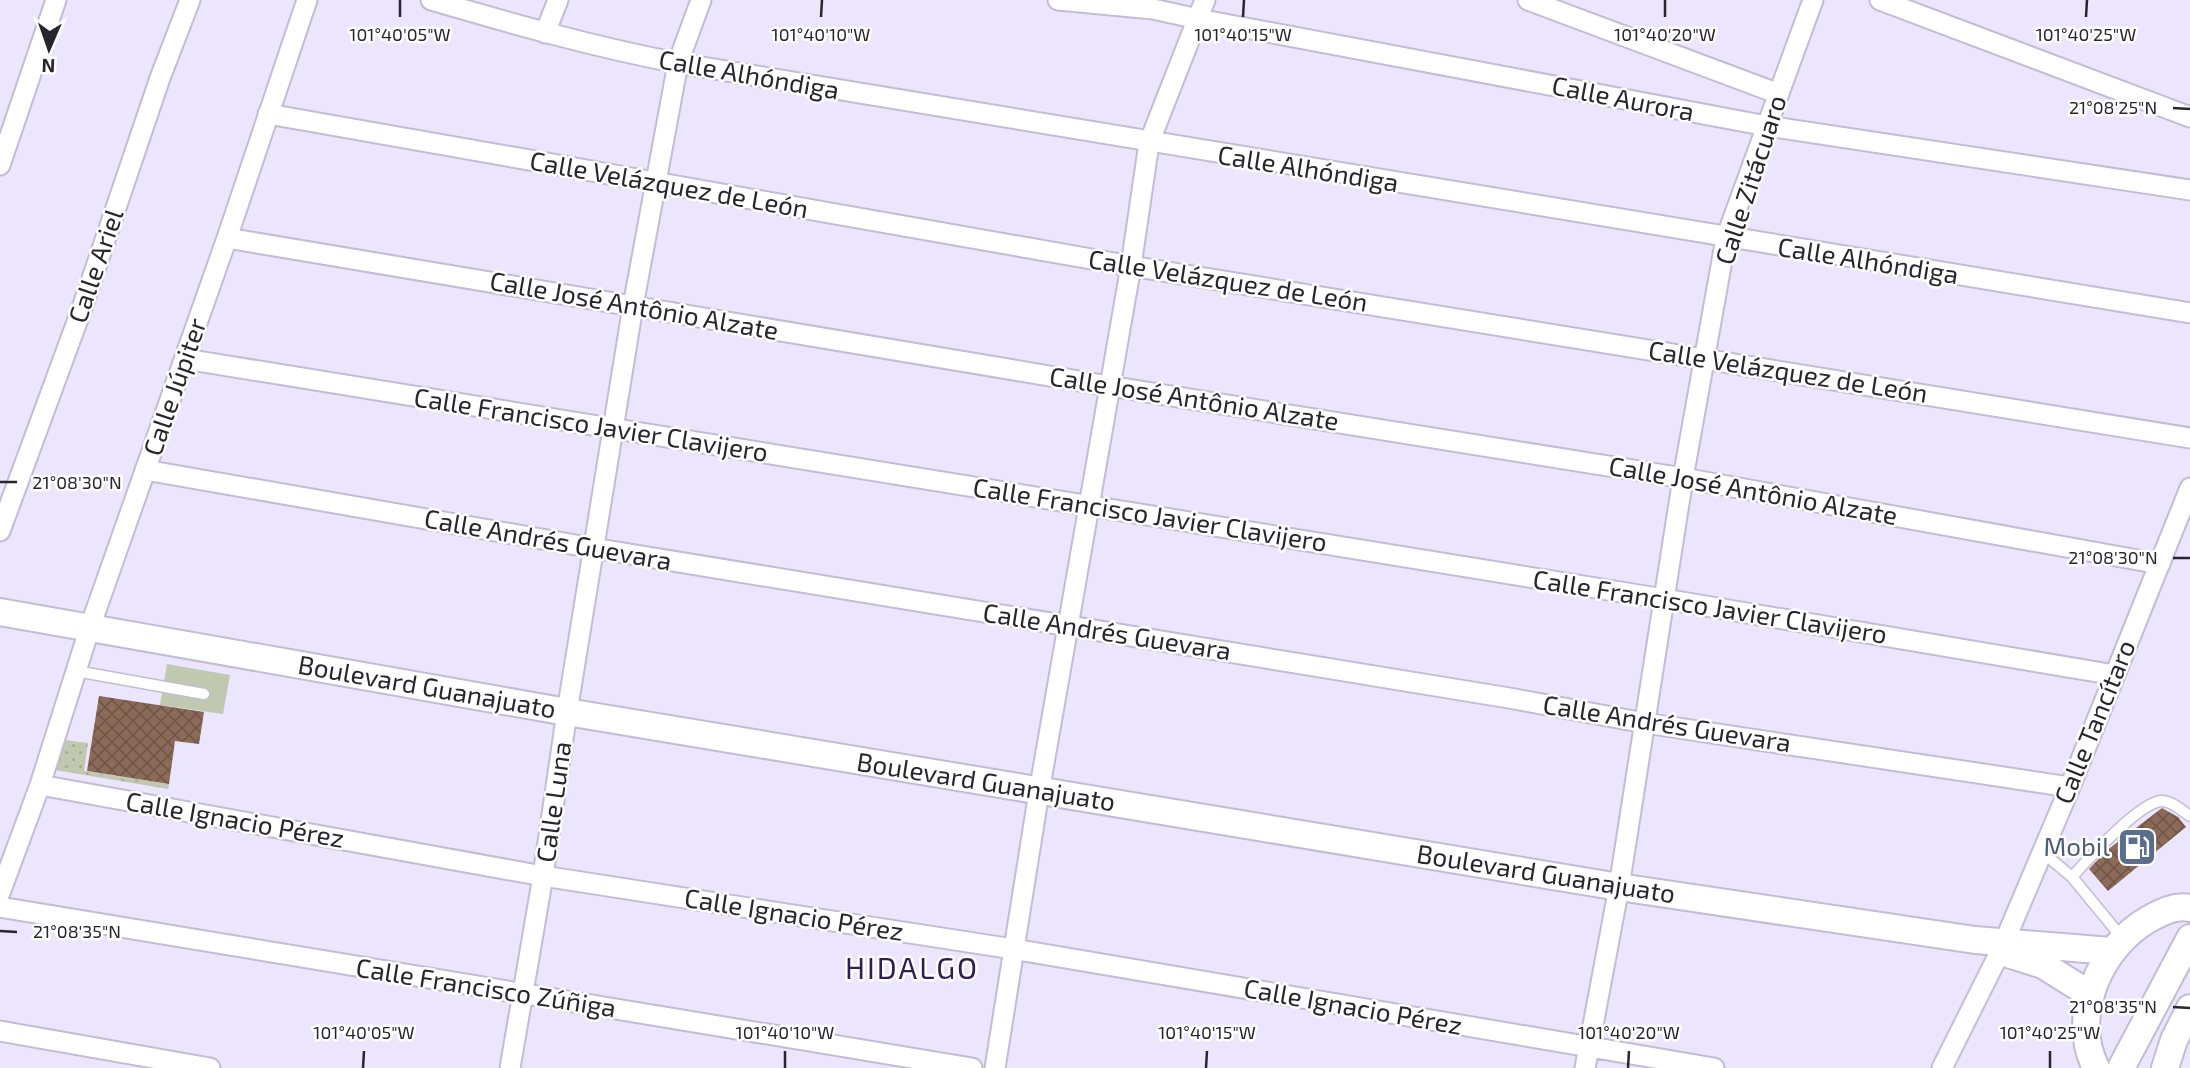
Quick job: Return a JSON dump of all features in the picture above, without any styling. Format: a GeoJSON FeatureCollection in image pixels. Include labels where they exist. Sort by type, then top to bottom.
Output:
{"type":"FeatureCollection","features":[{"type":"Feature","properties":{"kind":"street"},"geometry":{"type":"LineString","coordinates":[[0,165],[56,0]]}},
{"type":"Feature","properties":{"kind":"street","name":"Calle Ariel"},"geometry":{"type":"LineString","coordinates":[[0,531],[190,0]]}},
{"type":"Feature","properties":{"kind":"street","name":"Calle Júpiter"},"geometry":{"type":"LineString","coordinates":[[0,893],[40,785],[90,628],[307,0]]}},
{"type":"Feature","properties":{"kind":"street","name":"Calle Alhóndiga"},"geometry":{"type":"LineString","coordinates":[[431,0],[613,51],[678,63],[2190,313]]}},
{"type":"Feature","properties":{"kind":"street"},"geometry":{"type":"LineString","coordinates":[[545,33],[558,0]]}},
{"type":"Feature","properties":{"kind":"street","name":"Calle Luna"},"geometry":{"type":"LineString","coordinates":[[510,1068],[633,306],[678,63],[701,0]]}},
{"type":"Feature","properties":{"kind":"street","name":"Calle Aurora"},"geometry":{"type":"LineString","coordinates":[[1058,0],[1146,4],[1198,19],[1767,126],[2190,190]]}},
{"type":"Feature","properties":{"kind":"street"},"geometry":{"type":"LineString","coordinates":[[995,1068],[1039,792],[1131,265],[1149,143],[1205,0]]}},
{"type":"Feature","properties":{"kind":"street"},"geometry":{"type":"LineString","coordinates":[[1528,0],[1779,94]]}},
{"type":"Feature","properties":{"kind":"street","name":"Calle Zitácuaro"},"geometry":{"type":"LineString","coordinates":[[1585,1068],[1619,887],[1683,478],[1726,238],[1813,0]]}},
{"type":"Feature","properties":{"kind":"street"},"geometry":{"type":"LineString","coordinates":[[1880,0],[2190,117]]}},
{"type":"Feature","properties":{"kind":"street","name":"Calle Velázquez de León"},"geometry":{"type":"LineString","coordinates":[[268,114],[1131,265],[2190,438]]}},
{"type":"Feature","properties":{"kind":"street","name":"Calle José Antônio Alzate"},"geometry":{"type":"LineString","coordinates":[[227,237],[1109,386],[1683,478],[2160,564]]}},
{"type":"Feature","properties":{"kind":"street","name":"Calle Francisco Javier Clavijero"},"geometry":{"type":"LineString","coordinates":[[185,359],[1090,505],[2115,675]]}},
{"type":"Feature","properties":{"kind":"street","name":"Calle Andrés Guevara"},"geometry":{"type":"LineString","coordinates":[[145,470],[593,548],[1645,723],[2070,787]]}},
{"type":"Feature","properties":{"kind":"street","name":"Calle Tancítaro"},"geometry":{"type":"LineString","coordinates":[[1942,1068],[2002,947],[2070,787],[2190,488]]}},
{"type":"Feature","properties":{"kind":"street","name":"Boulevard Guanajuato"},"geometry":{"type":"LineString","coordinates":[[0,612],[1039,792],[1619,887],[1975,940],[2002,947],[2043,965],[2091,995]]}},
{"type":"Feature","properties":{"kind":"street","name":"Calle Ignacio Pérez"},"geometry":{"type":"LineString","coordinates":[[40,785],[543,876],[1013,949],[1714,1068]]}},
{"type":"Feature","properties":{"kind":"street","name":"Calle Francisco Zúñiga"},"geometry":{"type":"LineString","coordinates":[[0,907],[972,1068]]}},
{"type":"Feature","properties":{"kind":"street"},"geometry":{"type":"LineString","coordinates":[[2096,1068],[2087,1039],[2087,1010],[2091,995],[2117,945],[2136,927],[2158,914],[2171,909],[2190,908]]}},
{"type":"Feature","properties":{"kind":"street"},"geometry":{"type":"LineString","coordinates":[[2121,1068],[2190,938]]}},
{"type":"Feature","properties":{"kind":"street","name":"Boulevard Guanajuato"},"geometry":{"type":"LineString","coordinates":[[2002,947],[2117,945]]}},
{"type":"Feature","properties":{"kind":"street"},"geometry":{"type":"LineString","coordinates":[[2170,1068],[2174,1040],[2190,1008]]}},
{"type":"Feature","properties":{"kind":"street"},"geometry":{"type":"LineString","coordinates":[[0,1031],[209,1068]]}},
{"type":"Feature","properties":{"kind":"street"},"geometry":{"type":"LineString","coordinates":[[2170,1068],[2190,1037]]}},
{"type":"Feature","properties":{"kind":"lane"},"geometry":{"type":"LineString","coordinates":[[76,671],[204,694]]}},
{"type":"Feature","properties":{"kind":"lane"},"geometry":{"type":"LineString","coordinates":[[2072,877],[2105,841],[2153,804],[2161,801],[2169,803],[2190,816]]}},
{"type":"Feature","properties":{"kind":"lane"},"geometry":{"type":"LineString","coordinates":[[2041,851],[2072,877],[2117,945]]}},
{"type":"Feature","properties":{"kind":"lane"},"geometry":{"type":"LineString","coordinates":[[2146,1044],[2190,961]]}},
{"type":"Feature","properties":{"kind":"lane"},"geometry":{"type":"LineString","coordinates":[[2170,1068],[2190,1022]]}},
{"type":"Feature","properties":{"kind":"green space"},"geometry":{"type":"Polygon","coordinates":[[[167,664],[230,675],[223,714],[160,705],[167,664]]]}},
{"type":"Feature","properties":{"kind":"green space"},"geometry":{"type":"Polygon","coordinates":[[[65,740],[88,743],[84,771],[169,784],[168,789],[55,770],[65,740]]]}},
{"type":"Feature","properties":{"kind":"building"},"geometry":{"type":"Polygon","coordinates":[[[99,696],[204,712],[199,744],[175,741],[169,784],[87,771],[99,696]]]}},
{"type":"Feature","properties":{"kind":"building","name":"Mobil"},"geometry":{"type":"Polygon","coordinates":[[[2162,808],[2178,817],[2186,827],[2108,891],[2089,869],[2106,851],[2162,808]]]}},
{"type":"Feature","properties":{"kind":"place","name":"Mobil"},"geometry":{"type":"Point","coordinates":[2137,847]}},
{"type":"Feature","properties":{"kind":"district","name":"HIDALGO"},"geometry":{"type":"Point","coordinates":[912,969]}}]}
